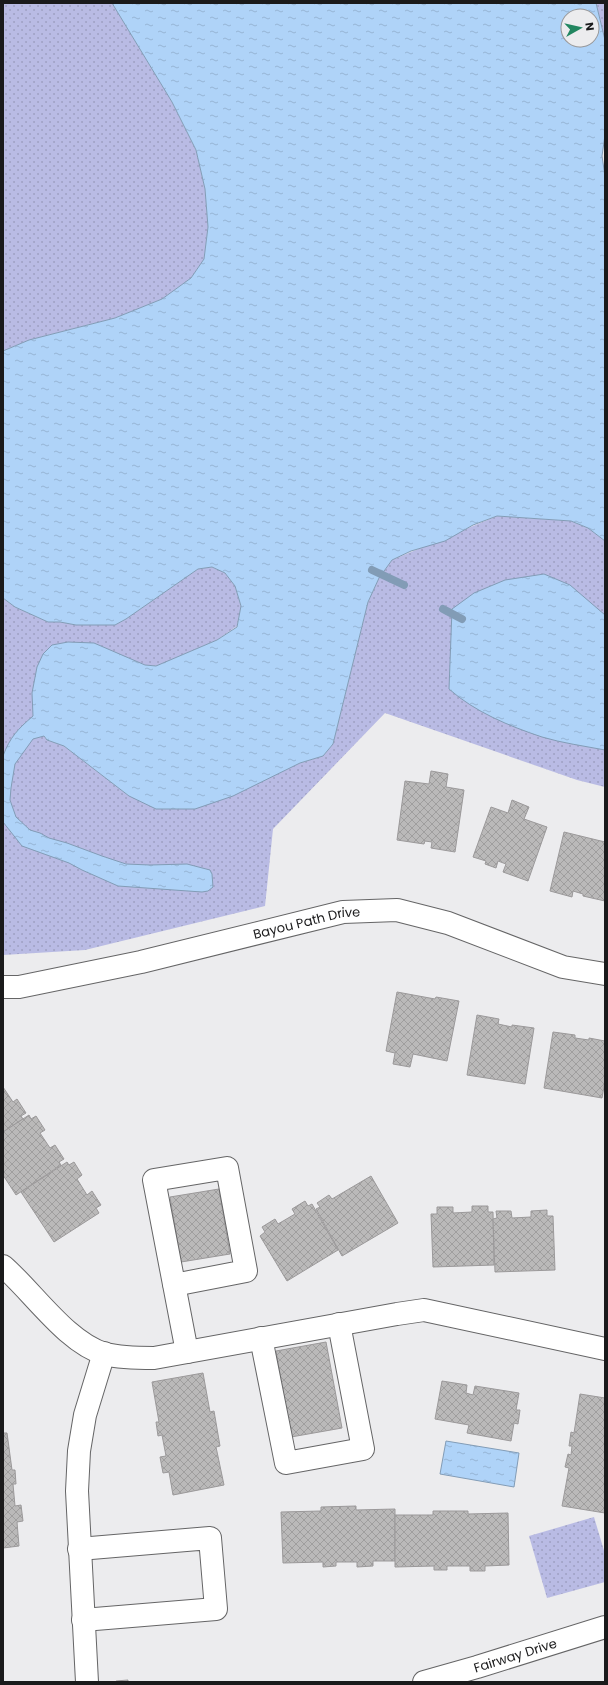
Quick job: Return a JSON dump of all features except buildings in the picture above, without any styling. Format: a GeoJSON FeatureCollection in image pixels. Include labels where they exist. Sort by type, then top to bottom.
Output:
{"type":"FeatureCollection","features":[{"type":"Feature","properties":{"kind":"street","name":"Bayou Path Drive"},"geometry":{"type":"LineString","coordinates":[[3,987],[19,987],[141,962],[342,912],[397,910],[448,923],[563,967],[605,974]]}},
{"type":"Feature","properties":{"kind":"street"},"geometry":{"type":"LineString","coordinates":[[174,1285],[246,1271],[227,1168],[154,1180],[174,1285],[187,1352]]}},
{"type":"Feature","properties":{"kind":"street"},"geometry":{"type":"LineString","coordinates":[[3,1266],[15,1276],[68,1332],[85,1344],[104,1353],[128,1358],[154,1358],[424,1310],[605,1349]]}},
{"type":"Feature","properties":{"kind":"street"},"geometry":{"type":"LineString","coordinates":[[261,1338],[286,1463],[362,1449],[339,1324]]}},
{"type":"Feature","properties":{"kind":"street"},"geometry":{"type":"LineString","coordinates":[[87,1682],[79,1549],[77,1491],[79,1451],[85,1415],[104,1353]]}},
{"type":"Feature","properties":{"kind":"street"},"geometry":{"type":"LineString","coordinates":[[79,1549],[210,1538],[216,1609],[83,1620]]}},
{"type":"Feature","properties":{"kind":"street","name":"Fairway Drive"},"geometry":{"type":"LineString","coordinates":[[424,1682],[605,1627]]}},
{"type":"Feature","properties":{"kind":"shaded area"},"geometry":{"type":"Polygon","coordinates":[[[3,3],[112,3],[172,102],[196,150],[205,189],[208,227],[204,259],[191,278],[162,299],[115,318],[29,340],[3,351],[3,3]]]}},
{"type":"Feature","properties":{"kind":"shaded area"},"geometry":{"type":"Polygon","coordinates":[[[596,3],[605,3],[605,40],[600,19],[600,8],[597,8],[596,3]]]}},
{"type":"Feature","properties":{"kind":"shaded area"},"geometry":{"type":"Polygon","coordinates":[[[497,516],[571,521],[588,528],[605,541],[605,787],[577,780],[385,713],[273,829],[265,906],[85,950],[3,955],[3,598],[15,607],[48,622],[60,622],[76,625],[115,625],[198,569],[212,567],[225,573],[235,586],[241,606],[237,626],[217,640],[157,666],[145,665],[134,661],[38,729],[47,740],[64,746],[129,796],[273,775],[300,763],[323,756],[333,744],[368,602],[379,578],[392,560],[497,516]]]}},
{"type":"Feature","properties":{"kind":"shaded area"},"geometry":{"type":"Polygon","coordinates":[[[594,1517],[605,1554],[605,1582],[547,1598],[529,1536],[594,1517]]]}},
{"type":"Feature","properties":{"kind":"water"},"geometry":{"type":"Polygon","coordinates":[[[112,3],[596,3],[597,8],[560,8],[560,48],[600,48],[600,19],[605,40],[605,135],[602,156],[605,176],[605,541],[588,528],[571,521],[497,516],[473,525],[445,541],[411,551],[392,560],[379,578],[368,602],[333,744],[323,756],[300,763],[233,796],[195,809],[156,809],[129,796],[64,746],[47,740],[44,736],[33,739],[15,764],[10,800],[16,817],[30,830],[126,864],[187,864],[210,870],[212,874],[213,887],[208,891],[202,892],[118,886],[69,863],[22,846],[3,822],[3,756],[15,734],[33,716],[32,693],[37,667],[43,654],[52,645],[68,642],[94,643],[145,665],[156,666],[217,640],[237,627],[241,606],[235,586],[225,573],[212,567],[198,569],[115,625],[76,625],[60,622],[48,622],[15,607],[3,598],[3,351],[29,340],[115,318],[162,299],[191,278],[204,259],[208,227],[205,189],[196,150],[172,102],[112,3]]]}},
{"type":"Feature","properties":{"kind":"water"},"geometry":{"type":"Polygon","coordinates":[[[544,574],[570,585],[605,615],[605,750],[565,743],[517,728],[493,718],[470,705],[449,689],[452,609],[474,593],[505,580],[544,574]]]}},
{"type":"Feature","properties":{"kind":"water"},"geometry":{"type":"Polygon","coordinates":[[[446,1441],[519,1453],[514,1487],[440,1474],[446,1441]]]}},
{"type":"Feature","properties":{"kind":"waterway"},"geometry":{"type":"LineString","coordinates":[[372,570],[404,585]]}},
{"type":"Feature","properties":{"kind":"waterway"},"geometry":{"type":"LineString","coordinates":[[443,609],[462,619]]}}]}
